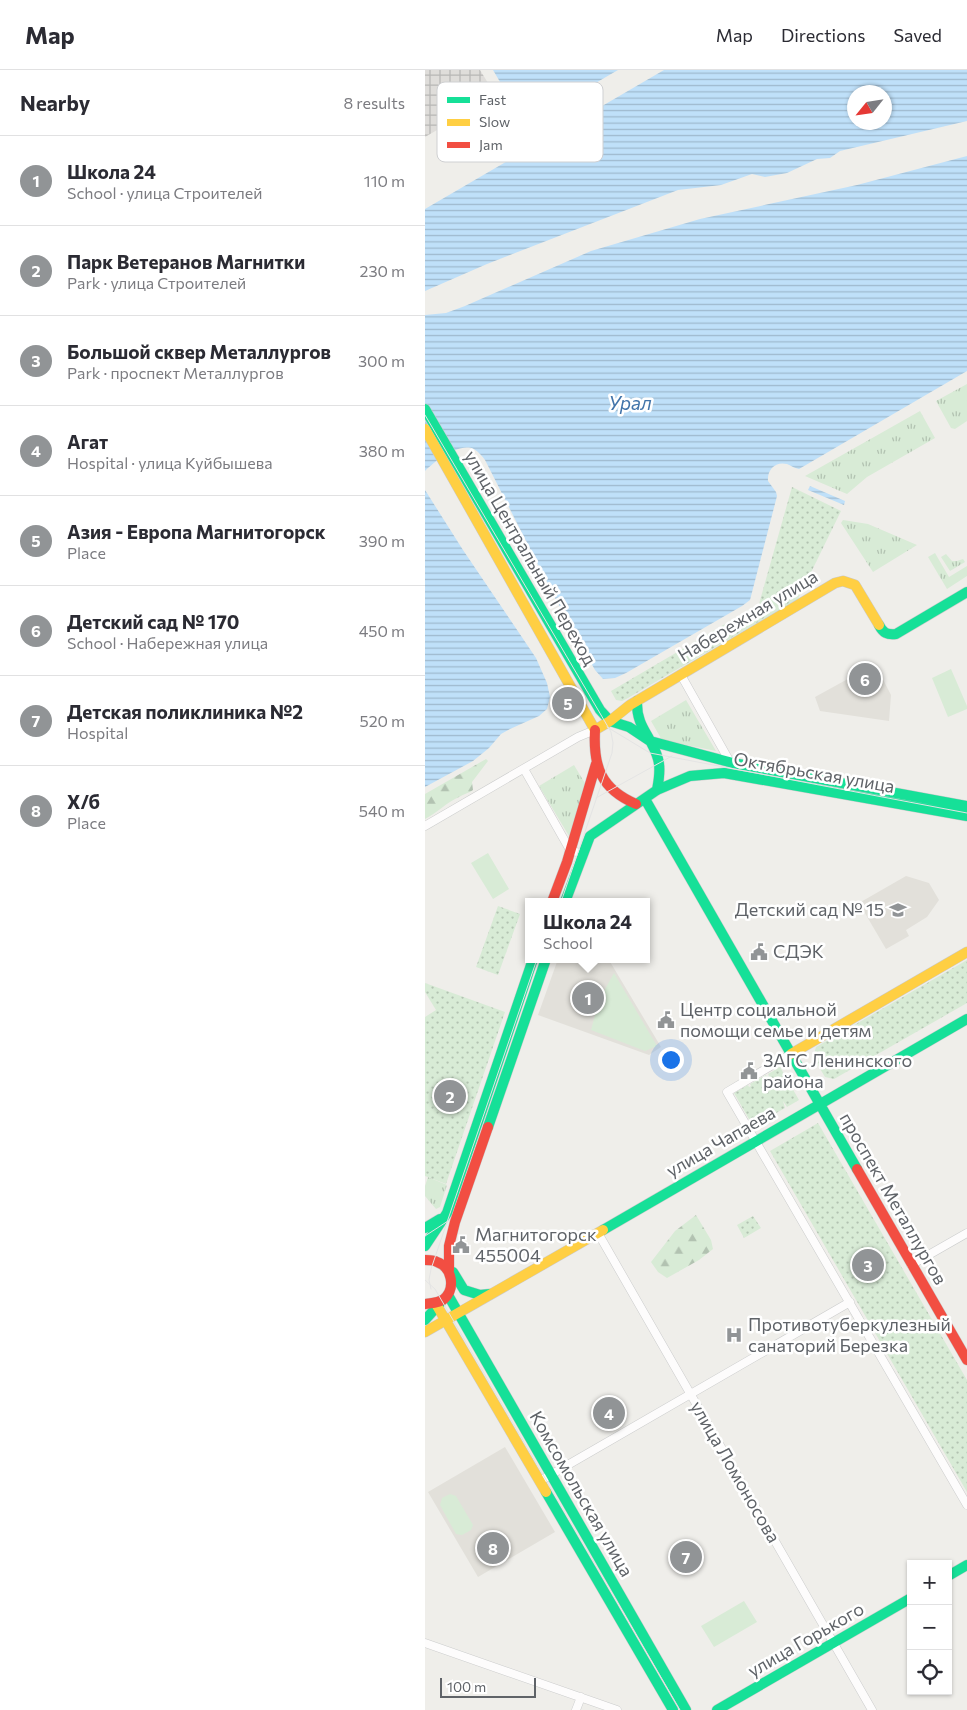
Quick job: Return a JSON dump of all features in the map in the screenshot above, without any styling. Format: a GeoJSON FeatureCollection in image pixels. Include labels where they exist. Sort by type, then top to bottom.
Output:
{"type":"FeatureCollection","features":[{"type":"Feature","properties":{"kind":"main road","name":"улица Центральный Переход"},"geometry":{"type":"LineString","coordinates":[[425,409],[449,461],[595,730]]}},
{"type":"Feature","properties":{"kind":"main road","name":"улица Центральный Переход"},"geometry":{"type":"LineString","coordinates":[[425,429],[449,461],[600,710],[610,721]]}},
{"type":"Feature","properties":{"kind":"main road","name":"Набережная улица"},"geometry":{"type":"LineString","coordinates":[[610,721],[637,701],[839,582],[849,582],[859,588],[881,629],[889,635],[896,634],[967,592]]}},
{"type":"Feature","properties":{"kind":"main road"},"geometry":{"type":"LineString","coordinates":[[566,898],[590,836],[657,790],[661,777],[661,764],[657,752],[637,716],[637,701]]}},
{"type":"Feature","properties":{"kind":"main road"},"geometry":{"type":"LineString","coordinates":[[640,802],[624,800],[615,795],[604,781],[596,764],[593,748],[595,730],[610,721],[629,727],[650,741]]}},
{"type":"Feature","properties":{"kind":"main road","name":"Октябрьская улица"},"geometry":{"type":"LineString","coordinates":[[650,741],[730,762],[967,806]]}},
{"type":"Feature","properties":{"kind":"main road"},"geometry":{"type":"LineString","coordinates":[[553,898],[596,764]]}},
{"type":"Feature","properties":{"kind":"main road","name":"Октябрьская улица"},"geometry":{"type":"LineString","coordinates":[[657,790],[690,776],[724,773],[967,816]]}},
{"type":"Feature","properties":{"kind":"main road","name":"проспект Металлургов"},"geometry":{"type":"LineString","coordinates":[[640,802],[791,1054],[967,1360]]}},
{"type":"Feature","properties":{"kind":"main road"},"geometry":{"type":"LineString","coordinates":[[791,1054],[967,952]]}},
{"type":"Feature","properties":{"kind":"main road"},"geometry":{"type":"LineString","coordinates":[[425,1246],[445,1216],[532,963]]}},
{"type":"Feature","properties":{"kind":"main road"},"geometry":{"type":"LineString","coordinates":[[425,1320],[452,1287],[449,1246],[455,1222],[544,963]]}},
{"type":"Feature","properties":{"kind":"main road","name":"улица Чапаева"},"geometry":{"type":"LineString","coordinates":[[425,1332],[967,1018]]}},
{"type":"Feature","properties":{"kind":"main road"},"geometry":{"type":"LineString","coordinates":[[425,1228],[445,1216]]}},
{"type":"Feature","properties":{"kind":"main road"},"geometry":{"type":"LineString","coordinates":[[428,1259],[442,1263],[464,1290],[479,1295],[491,1294]]}},
{"type":"Feature","properties":{"kind":"main road"},"geometry":{"type":"LineString","coordinates":[[449,1259],[451,1268],[464,1290]]}},
{"type":"Feature","properties":{"kind":"main road"},"geometry":{"type":"LineString","coordinates":[[425,1304],[442,1301]]}},
{"type":"Feature","properties":{"kind":"main road","name":"Комсомольская улица"},"geometry":{"type":"LineString","coordinates":[[442,1301],[459,1313],[686,1710]]}},
{"type":"Feature","properties":{"kind":"main road","name":"Комсомольская улица"},"geometry":{"type":"LineString","coordinates":[[442,1301],[446,1321],[673,1710]]}},
{"type":"Feature","properties":{"kind":"main road"},"geometry":{"type":"LineString","coordinates":[[952,1574],[967,1565]]}},
{"type":"Feature","properties":{"kind":"main road","name":"улица Горького"},"geometry":{"type":"LineString","coordinates":[[717,1710],[907,1600]]}},
{"type":"Feature","properties":{"kind":"street","name":"Октябрьская улица"},"geometry":{"type":"LineString","coordinates":[[681,675],[730,762]]}},
{"type":"Feature","properties":{"kind":"street"},"geometry":{"type":"LineString","coordinates":[[425,826],[578,737],[595,730]]}},
{"type":"Feature","properties":{"kind":"street"},"geometry":{"type":"LineString","coordinates":[[524,769],[570,850],[583,854]]}},
{"type":"Feature","properties":{"kind":"street"},"geometry":{"type":"LineString","coordinates":[[791,1054],[727,1092],[967,1505]]}},
{"type":"Feature","properties":{"kind":"street","name":"улица Ломоносова"},"geometry":{"type":"LineString","coordinates":[[597,1233],[872,1710]]}},
{"type":"Feature","properties":{"kind":"street"},"geometry":{"type":"LineString","coordinates":[[911,1265],[967,1233]]}},
{"type":"Feature","properties":{"kind":"street"},"geometry":{"type":"LineString","coordinates":[[540,1481],[850,1302]]}},
{"type":"Feature","properties":{"kind":"street"},"geometry":{"type":"LineString","coordinates":[[425,1643],[616,1710]]}},
{"type":"Feature","properties":{"kind":"street"},"geometry":{"type":"LineString","coordinates":[[577,1710],[581,1698]]}},
{"type":"Feature","properties":{"kind":"shaded area"},"geometry":{"type":"Polygon","coordinates":[[[425,70],[480,70],[487,82],[437,82],[437,130],[425,137],[425,70]]]}},
{"type":"Feature","properties":{"kind":"shaded area"},"geometry":{"type":"Polygon","coordinates":[[[875,664],[891,695],[889,721],[820,711],[815,697],[875,664]]]}},
{"type":"Feature","properties":{"kind":"shaded area","name":"Детский сад № 15"},"geometry":{"type":"Polygon","coordinates":[[[906,876],[929,883],[939,900],[927,917],[906,930],[909,936],[886,949],[859,903],[906,876]]]}},
{"type":"Feature","properties":{"kind":"shaded area"},"geometry":{"type":"Polygon","coordinates":[[[557,963],[611,963],[661,1047],[649,1055],[538,1015],[557,963]]]}},
{"type":"Feature","properties":{"kind":"shaded area"},"geometry":{"type":"Polygon","coordinates":[[[505,1447],[555,1532],[478,1577],[428,1492],[505,1447]]]}},
{"type":"Feature","properties":{"kind":"green space"},"geometry":{"type":"Polygon","coordinates":[[[967,384],[967,421],[955,429],[951,428],[936,401],[967,384]]]}},
{"type":"Feature","properties":{"kind":"green space"},"geometry":{"type":"Polygon","coordinates":[[[920,411],[935,438],[867,477],[847,494],[805,476],[920,411]]]}},
{"type":"Feature","properties":{"kind":"green space"},"geometry":{"type":"Polygon","coordinates":[[[792,487],[841,511],[798,599],[628,698],[622,701],[616,700],[611,691],[759,604],[792,487]]]}},
{"type":"Feature","properties":{"kind":"green space"},"geometry":{"type":"Polygon","coordinates":[[[843,520],[868,524],[917,545],[873,572],[841,523],[843,520]]]}},
{"type":"Feature","properties":{"kind":"green space"},"geometry":{"type":"Polygon","coordinates":[[[935,553],[949,577],[967,566],[967,576],[947,589],[928,557],[935,553]]]}},
{"type":"Feature","properties":{"kind":"green space"},"geometry":{"type":"Polygon","coordinates":[[[946,554],[952,561],[963,559],[965,562],[950,571],[941,557],[946,554]]]}},
{"type":"Feature","properties":{"kind":"green space"},"geometry":{"type":"Polygon","coordinates":[[[951,669],[967,709],[948,717],[932,678],[951,669]]]}},
{"type":"Feature","properties":{"kind":"green space"},"geometry":{"type":"Polygon","coordinates":[[[686,700],[716,751],[662,740],[651,721],[686,700]]]}},
{"type":"Feature","properties":{"kind":"green space"},"geometry":{"type":"Polygon","coordinates":[[[486,759],[488,761],[472,782],[473,790],[450,802],[425,819],[425,794],[486,759]]]}},
{"type":"Feature","properties":{"kind":"green space"},"geometry":{"type":"Polygon","coordinates":[[[574,765],[586,785],[569,836],[539,786],[574,765]]]}},
{"type":"Feature","properties":{"kind":"green space"},"geometry":{"type":"Polygon","coordinates":[[[488,853],[509,889],[493,899],[471,863],[488,853]]]}},
{"type":"Feature","properties":{"kind":"green space"},"geometry":{"type":"Polygon","coordinates":[[[498,906],[520,914],[498,975],[476,967],[498,906]]]}},
{"type":"Feature","properties":{"kind":"green space"},"geometry":{"type":"Polygon","coordinates":[[[967,960],[967,1003],[834,1079],[825,1077],[813,1057],[816,1047],[967,960]]]}},
{"type":"Feature","properties":{"kind":"green space"},"geometry":{"type":"Polygon","coordinates":[[[614,973],[657,1046],[645,1051],[591,1030],[599,1000],[614,973]]]}},
{"type":"Feature","properties":{"kind":"green space"},"geometry":{"type":"Polygon","coordinates":[[[425,983],[505,1012],[446,1184],[425,1176],[425,1017],[436,1010],[425,992],[425,983]]]}},
{"type":"Feature","properties":{"kind":"green space"},"geometry":{"type":"Polygon","coordinates":[[[780,1067],[799,1100],[787,1107],[783,1101],[785,1108],[769,1117],[765,1112],[767,1118],[753,1126],[734,1093],[748,1085],[749,1087],[751,1086],[750,1084],[766,1075],[767,1077],[769,1076],[768,1074],[780,1067]]]}},
{"type":"Feature","properties":{"kind":"green space"},"geometry":{"type":"Polygon","coordinates":[[[818,1123],[967,1380],[967,1492],[770,1151],[818,1123]]]}},
{"type":"Feature","properties":{"kind":"green space"},"geometry":{"type":"Polygon","coordinates":[[[428,1177],[447,1185],[440,1207],[436,1209],[425,1196],[425,1186],[428,1177]]]}},
{"type":"Feature","properties":{"kind":"green space"},"geometry":{"type":"Polygon","coordinates":[[[696,1215],[711,1240],[713,1249],[699,1260],[667,1278],[658,1272],[651,1262],[675,1231],[696,1215]]]}},
{"type":"Feature","properties":{"kind":"green space"},"geometry":{"type":"Polygon","coordinates":[[[753,1216],[761,1228],[744,1238],[737,1225],[753,1216]]]}},
{"type":"Feature","properties":{"kind":"green space"},"geometry":{"type":"Polygon","coordinates":[[[450,1494],[456,1496],[473,1525],[471,1530],[462,1535],[456,1534],[440,1505],[442,1498],[450,1494]]]}},
{"type":"Feature","properties":{"kind":"green space"},"geometry":{"type":"Polygon","coordinates":[[[744,1601],[757,1622],[714,1647],[701,1626],[744,1601]]]}},
{"type":"Feature","properties":{"kind":"water"},"geometry":{"type":"Polygon","coordinates":[[[493,70],[618,70],[597,82],[500,82],[493,70]]]}},
{"type":"Feature","properties":{"kind":"water"},"geometry":{"type":"Polygon","coordinates":[[[664,70],[967,70],[967,121],[840,151],[830,158],[817,159],[787,173],[765,177],[752,174],[721,185],[678,190],[487,264],[425,291],[425,209],[506,162],[603,162],[603,105],[664,70]]]}},
{"type":"Feature","properties":{"kind":"water","name":"Урал"},"geometry":{"type":"Polygon","coordinates":[[[967,156],[967,371],[799,469],[783,463],[775,465],[770,470],[768,481],[777,496],[750,600],[626,673],[615,678],[603,679],[595,670],[555,598],[482,456],[474,449],[461,448],[441,458],[425,471],[425,315],[446,313],[465,306],[591,251],[700,219],[857,185],[967,156]]]}},
{"type":"Feature","properties":{"kind":"water"},"geometry":{"type":"Polygon","coordinates":[[[810,486],[845,501],[844,505],[808,490],[810,486]]]}},
{"type":"Feature","properties":{"kind":"water"},"geometry":{"type":"Polygon","coordinates":[[[425,490],[536,658],[547,683],[550,697],[547,709],[539,716],[501,734],[489,748],[473,761],[425,787],[425,490]]]}},
{"type":"Feature","properties":{"kind":"tram line"},"geometry":{"type":"LineString","coordinates":[[425,415],[611,732],[612,753],[562,898]]}},
{"type":"Feature","properties":{"kind":"tram line"},"geometry":{"type":"LineString","coordinates":[[607,727],[650,753],[967,813]]}},
{"type":"Feature","properties":{"kind":"tram line"},"geometry":{"type":"LineString","coordinates":[[596,798],[672,756]]}},
{"type":"Feature","properties":{"kind":"tram line"},"geometry":{"type":"LineString","coordinates":[[431,1289],[429,1280],[431,1269],[536,963]]}},
{"type":"Feature","properties":{"kind":"tram line"},"geometry":{"type":"LineString","coordinates":[[425,1236],[448,1221]]}},
{"type":"Feature","properties":{"kind":"tram line"},"geometry":{"type":"LineString","coordinates":[[425,1280],[435,1289],[680,1710]]}},
{"type":"Feature","properties":{"kind":"traffic: fast"},"geometry":{"type":"LineString","coordinates":[[425,409],[600,710],[610,721]]}},
{"type":"Feature","properties":{"kind":"traffic: fast"},"geometry":{"type":"LineString","coordinates":[[879,625],[886,633],[896,634],[967,592]]}},
{"type":"Feature","properties":{"kind":"traffic: fast"},"geometry":{"type":"LineString","coordinates":[[637,701],[639,718],[659,763],[657,790]]}},
{"type":"Feature","properties":{"kind":"traffic: fast"},"geometry":{"type":"LineString","coordinates":[[610,721],[629,727],[650,741],[733,763],[967,806]]}},
{"type":"Feature","properties":{"kind":"traffic: fast"},"geometry":{"type":"LineString","coordinates":[[567,898],[590,836],[657,790],[690,776],[724,773],[967,816]]}},
{"type":"Feature","properties":{"kind":"traffic: fast"},"geometry":{"type":"LineString","coordinates":[[645,799],[857,1169]]}},
{"type":"Feature","properties":{"kind":"traffic: fast"},"geometry":{"type":"LineString","coordinates":[[425,1246],[447,1213],[532,963]]}},
{"type":"Feature","properties":{"kind":"traffic: fast"},"geometry":{"type":"LineString","coordinates":[[488,1127],[545,963]]}},
{"type":"Feature","properties":{"kind":"traffic: fast"},"geometry":{"type":"LineString","coordinates":[[603,1230],[967,1019]]}},
{"type":"Feature","properties":{"kind":"traffic: fast"},"geometry":{"type":"LineString","coordinates":[[425,1228],[440,1219]]}},
{"type":"Feature","properties":{"kind":"traffic: fast"},"geometry":{"type":"LineString","coordinates":[[453,1272],[464,1290],[480,1295],[490,1294]]}},
{"type":"Feature","properties":{"kind":"traffic: fast"},"geometry":{"type":"LineString","coordinates":[[448,1295],[686,1710]]}},
{"type":"Feature","properties":{"kind":"traffic: fast"},"geometry":{"type":"LineString","coordinates":[[425,1320],[441,1302]]}},
{"type":"Feature","properties":{"kind":"traffic: fast"},"geometry":{"type":"LineString","coordinates":[[546,1492],[673,1710]]}},
{"type":"Feature","properties":{"kind":"traffic: fast"},"geometry":{"type":"LineString","coordinates":[[952,1574],[967,1565]]}},
{"type":"Feature","properties":{"kind":"traffic: fast"},"geometry":{"type":"LineString","coordinates":[[717,1710],[907,1600]]}},
{"type":"Feature","properties":{"kind":"traffic: slow"},"geometry":{"type":"LineString","coordinates":[[425,429],[595,730]]}},
{"type":"Feature","properties":{"kind":"traffic: slow"},"geometry":{"type":"LineString","coordinates":[[595,730],[630,705],[835,583],[843,581],[855,585],[879,625]]}},
{"type":"Feature","properties":{"kind":"traffic: slow"},"geometry":{"type":"LineString","coordinates":[[791,1054],[967,952]]}},
{"type":"Feature","properties":{"kind":"traffic: slow"},"geometry":{"type":"LineString","coordinates":[[425,1332],[603,1230]]}},
{"type":"Feature","properties":{"kind":"traffic: slow"},"geometry":{"type":"LineString","coordinates":[[436,1304],[546,1492]]}},
{"type":"Feature","properties":{"kind":"traffic: jam"},"geometry":{"type":"LineString","coordinates":[[595,730],[596,755],[602,775],[607,784],[615,791],[636,804]]}},
{"type":"Feature","properties":{"kind":"traffic: jam"},"geometry":{"type":"LineString","coordinates":[[554,898],[567,862],[596,764]]}},
{"type":"Feature","properties":{"kind":"traffic: jam"},"geometry":{"type":"LineString","coordinates":[[449,1270],[449,1246],[455,1222],[488,1127]]}},
{"type":"Feature","properties":{"kind":"traffic: jam"},"geometry":{"type":"LineString","coordinates":[[857,1169],[967,1360]]}},
{"type":"Feature","properties":{"kind":"traffic: jam"},"geometry":{"type":"LineString","coordinates":[[425,1260],[434,1261],[442,1265],[446,1268],[451,1278],[450,1289],[444,1299],[425,1304]]}},
{"type":"Feature","properties":{"kind":"place","name":"Детский сад № 170"},"geometry":{"type":"Point","coordinates":[865,679]}},
{"type":"Feature","properties":{"kind":"place","name":"Азия - Европа Магнитогорск"},"geometry":{"type":"Point","coordinates":[568,703]}},
{"type":"Feature","properties":{"kind":"place","name":"Детский сад № 15"},"geometry":{"type":"Point","coordinates":[898,910]}},
{"type":"Feature","properties":{"kind":"place","name":"СДЭК"},"geometry":{"type":"Point","coordinates":[759,952]}},
{"type":"Feature","properties":{"kind":"place","name":"Школа 24"},"geometry":{"type":"Point","coordinates":[588,998]}},
{"type":"Feature","properties":{"kind":"place","name":"Центр социальной помощи семье и детям"},"geometry":{"type":"Point","coordinates":[666,1020]}},
{"type":"Feature","properties":{"kind":"place","name":"ЗАГС Ленинского района"},"geometry":{"type":"Point","coordinates":[749,1071]}},
{"type":"Feature","properties":{"kind":"place","name":"Парк Ветеранов Магнитки"},"geometry":{"type":"Point","coordinates":[450,1096]}},
{"type":"Feature","properties":{"kind":"place","name":"Магнитогорск 455004"},"geometry":{"type":"Point","coordinates":[461,1245]}},
{"type":"Feature","properties":{"kind":"place","name":"Большой сквер Металлургов"},"geometry":{"type":"Point","coordinates":[868,1265]}},
{"type":"Feature","properties":{"kind":"place","name":"Противотуберкулезный санаторий Березка"},"geometry":{"type":"Point","coordinates":[734,1335]}},
{"type":"Feature","properties":{"kind":"place","name":"Агат"},"geometry":{"type":"Point","coordinates":[609,1413]}},
{"type":"Feature","properties":{"kind":"place","name":"Х/б"},"geometry":{"type":"Point","coordinates":[493,1548]}},
{"type":"Feature","properties":{"kind":"place","name":"Детская поликлиника №2"},"geometry":{"type":"Point","coordinates":[686,1557]}}]}
